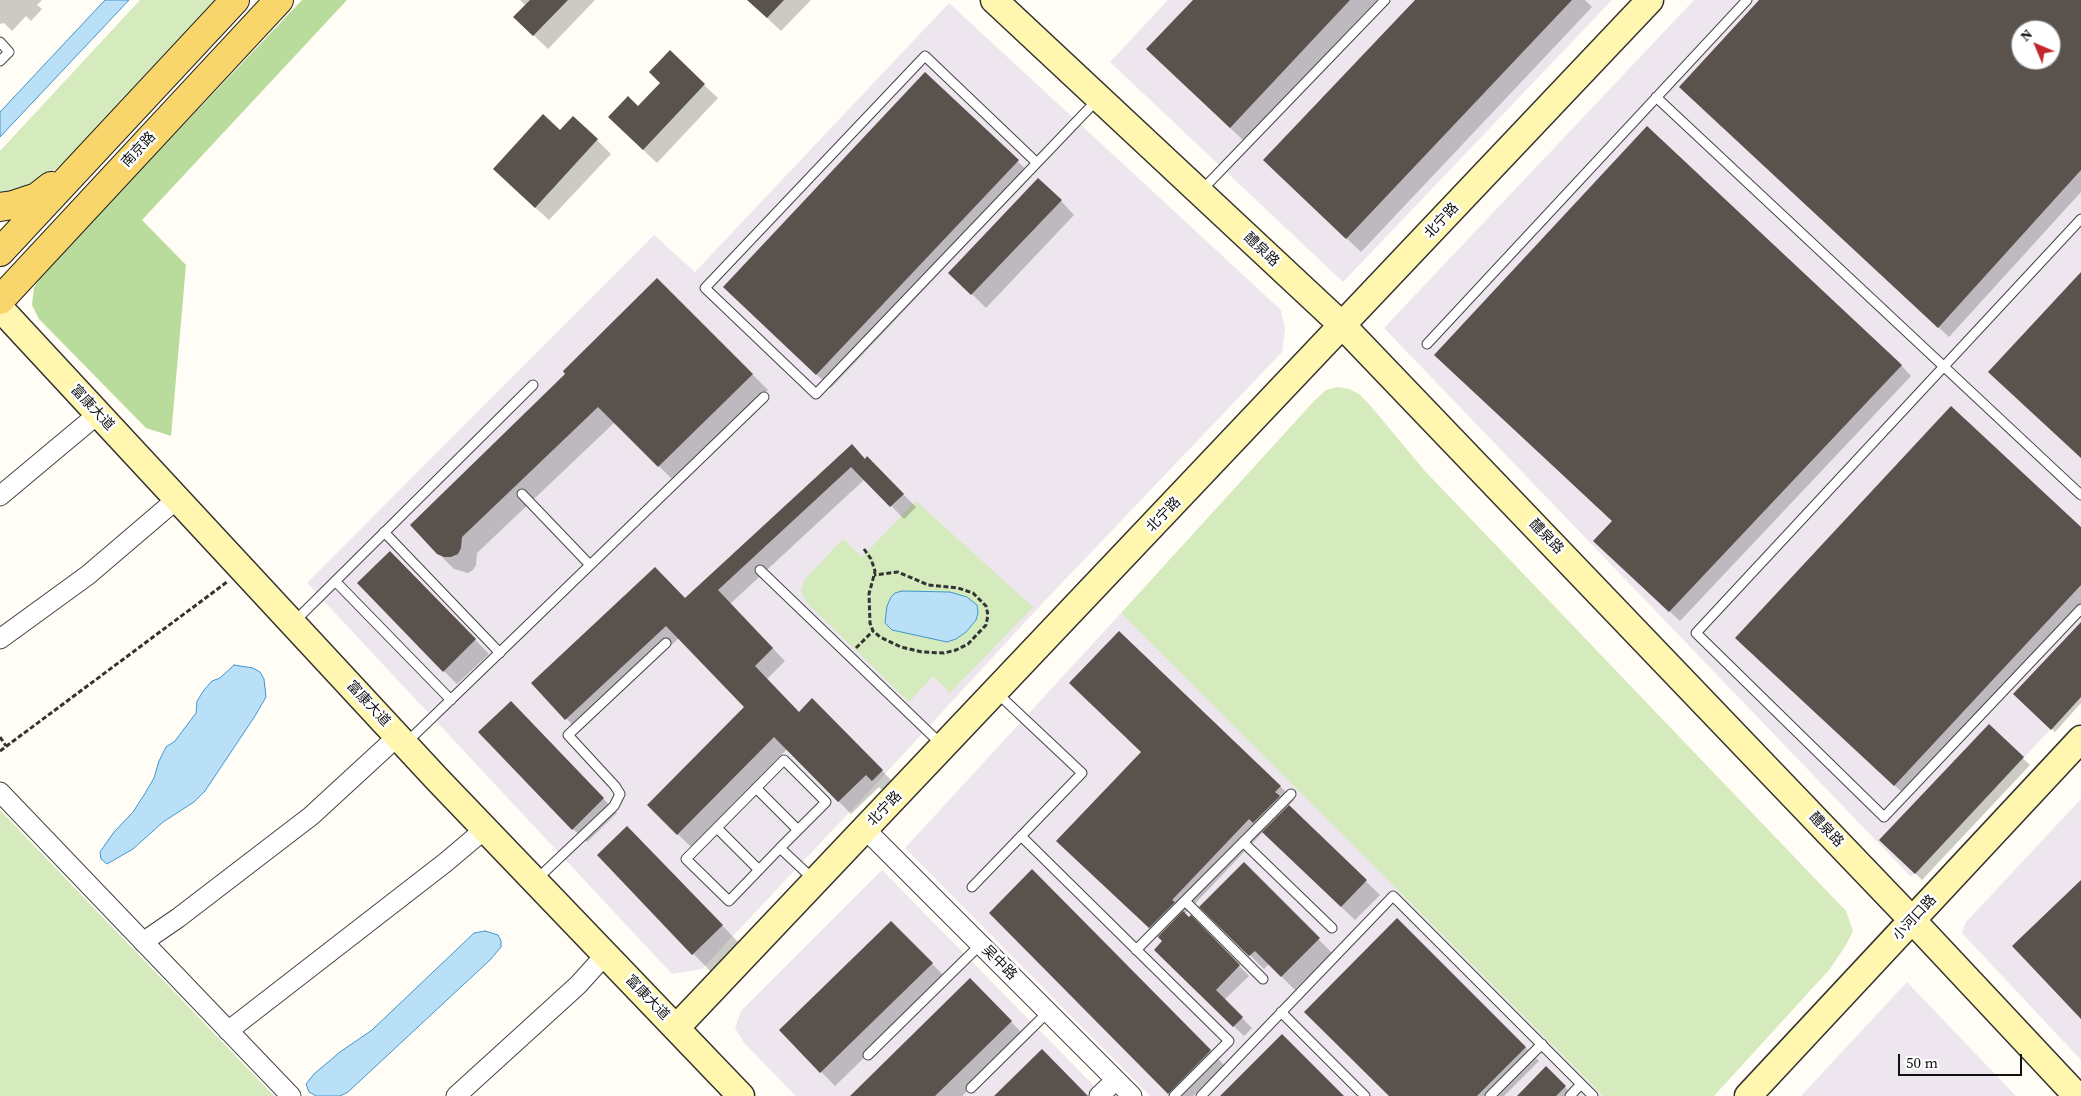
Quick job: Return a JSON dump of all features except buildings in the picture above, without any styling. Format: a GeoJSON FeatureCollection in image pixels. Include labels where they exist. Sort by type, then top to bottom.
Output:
{"type":"FeatureCollection","features":[{"type":"Feature","properties":{"kind":"main road"},"geometry":{"type":"LineString","coordinates":[[0,252],[235,0]]}},
{"type":"Feature","properties":{"kind":"main road","name":"南京路"},"geometry":{"type":"LineString","coordinates":[[0,300],[279,0]]}},
{"type":"Feature","properties":{"kind":"main road"},"geometry":{"type":"LineString","coordinates":[[0,207],[37,197],[98,147]]}},
{"type":"Feature","properties":{"kind":"street","name":"醴泉路"},"geometry":{"type":"LineString","coordinates":[[994,0],[1343,326],[1913,920],[2077,1096]]}},
{"type":"Feature","properties":{"kind":"street","name":"北宁路"},"geometry":{"type":"LineString","coordinates":[[676,1028],[1650,0]]}},
{"type":"Feature","properties":{"kind":"street","name":"富康大道"},"geometry":{"type":"LineString","coordinates":[[0,308],[485,829],[741,1096]]}},
{"type":"Feature","properties":{"kind":"street"},"geometry":{"type":"LineString","coordinates":[[0,496],[98,414]]}},
{"type":"Feature","properties":{"kind":"street"},"geometry":{"type":"LineString","coordinates":[[0,639],[88,574],[177,499]]}},
{"type":"Feature","properties":{"kind":"street","name":"小河口路"},"geometry":{"type":"LineString","coordinates":[[1748,1096],[2081,739]]}},
{"type":"Feature","properties":{"kind":"street"},"geometry":{"type":"LineString","coordinates":[[143,942],[178,918],[311,816],[402,740]]}},
{"type":"Feature","properties":{"kind":"street"},"geometry":{"type":"LineString","coordinates":[[0,792],[291,1096]]}},
{"type":"Feature","properties":{"kind":"street"},"geometry":{"type":"LineString","coordinates":[[228,1030],[446,862],[485,829]]}},
{"type":"Feature","properties":{"kind":"street","name":"吴中路"},"geometry":{"type":"LineString","coordinates":[[866,829],[1132,1096]]}},
{"type":"Feature","properties":{"kind":"street"},"geometry":{"type":"LineString","coordinates":[[456,1096],[578,985],[606,954]]}},
{"type":"Feature","properties":{"kind":"street"},"geometry":{"type":"LineString","coordinates":[[1099,1096],[1116,1080]]}},
{"type":"Feature","properties":{"kind":"lane"},"geometry":{"type":"LineString","coordinates":[[1200,193],[1385,0]]}},
{"type":"Feature","properties":{"kind":"lane"},"geometry":{"type":"LineString","coordinates":[[1427,344],[1747,0]]}},
{"type":"Feature","properties":{"kind":"lane"},"geometry":{"type":"LineString","coordinates":[[0,42],[9,52],[0,61]]}},
{"type":"Feature","properties":{"kind":"lane"},"geometry":{"type":"LineString","coordinates":[[1036,162],[925,56],[705,288],[816,394],[1099,98]]}},
{"type":"Feature","properties":{"kind":"lane"},"geometry":{"type":"LineString","coordinates":[[1656,97],[2081,494]]}},
{"type":"Feature","properties":{"kind":"lane"},"geometry":{"type":"LineString","coordinates":[[2081,218],[1696,633],[1884,817],[2081,608]]}},
{"type":"Feature","properties":{"kind":"lane"},"geometry":{"type":"LineString","coordinates":[[293,623],[533,385]]}},
{"type":"Feature","properties":{"kind":"lane"},"geometry":{"type":"LineString","coordinates":[[402,740],[451,700],[764,397]]}},
{"type":"Feature","properties":{"kind":"lane"},"geometry":{"type":"LineString","coordinates":[[522,494],[590,565]]}},
{"type":"Feature","properties":{"kind":"lane"},"geometry":{"type":"LineString","coordinates":[[384,532],[500,653]]}},
{"type":"Feature","properties":{"kind":"lane"},"geometry":{"type":"LineString","coordinates":[[760,570],[944,747]]}},
{"type":"Feature","properties":{"kind":"lane"},"geometry":{"type":"LineString","coordinates":[[335,581],[451,700]]}},
{"type":"Feature","properties":{"kind":"lane"},"geometry":{"type":"LineString","coordinates":[[535,881],[614,806],[620,794],[615,786],[568,736],[666,642]]}},
{"type":"Feature","properties":{"kind":"lane"},"geometry":{"type":"LineString","coordinates":[[972,887],[1082,772],[996,692]]}},
{"type":"Feature","properties":{"kind":"lane"},"geometry":{"type":"LineString","coordinates":[[784,760],[826,802],[729,900],[686,858],[717,828],[784,760]]}},
{"type":"Feature","properties":{"kind":"lane"},"geometry":{"type":"LineString","coordinates":[[756,788],[798,830]]}},
{"type":"Feature","properties":{"kind":"lane"},"geometry":{"type":"LineString","coordinates":[[1136,950],[1291,794]]}},
{"type":"Feature","properties":{"kind":"lane"},"geometry":{"type":"LineString","coordinates":[[717,828],[758,870]]}},
{"type":"Feature","properties":{"kind":"lane"},"geometry":{"type":"LineString","coordinates":[[1021,836],[1229,1041],[1174,1096]]}},
{"type":"Feature","properties":{"kind":"lane"},"geometry":{"type":"LineString","coordinates":[[1243,842],[1332,928]]}},
{"type":"Feature","properties":{"kind":"lane"},"geometry":{"type":"LineString","coordinates":[[780,848],[816,882]]}},
{"type":"Feature","properties":{"kind":"lane"},"geometry":{"type":"LineString","coordinates":[[1201,1096],[1393,896],[1593,1096]]}},
{"type":"Feature","properties":{"kind":"lane"},"geometry":{"type":"LineString","coordinates":[[1185,901],[1263,979]]}},
{"type":"Feature","properties":{"kind":"lane"},"geometry":{"type":"LineString","coordinates":[[868,1054],[981,944]]}},
{"type":"Feature","properties":{"kind":"lane"},"geometry":{"type":"LineString","coordinates":[[971,1088],[1048,1012]]}},
{"type":"Feature","properties":{"kind":"lane"},"geometry":{"type":"LineString","coordinates":[[1281,1012],[1365,1096]]}},
{"type":"Feature","properties":{"kind":"lane"},"geometry":{"type":"LineString","coordinates":[[1490,1096],[1542,1044]]}},
{"type":"Feature","properties":{"kind":"lane"},"geometry":{"type":"LineString","coordinates":[[1570,1096],[1581,1084]]}},
{"type":"Feature","properties":{"kind":"path"},"geometry":{"type":"LineString","coordinates":[[864,549],[874,565],[874,576],[869,594],[870,623],[873,631],[880,637],[900,647],[922,652],[944,653],[968,644],[986,625],[988,615],[986,606],[973,593],[958,588],[928,585],[898,572],[874,576]]}},
{"type":"Feature","properties":{"kind":"path"},"geometry":{"type":"LineString","coordinates":[[0,751],[243,570]]}},
{"type":"Feature","properties":{"kind":"path"},"geometry":{"type":"LineString","coordinates":[[849,656],[873,631]]}},
{"type":"Feature","properties":{"kind":"path"},"geometry":{"type":"LineString","coordinates":[[0,737],[6,746]]}},
{"type":"Feature","properties":{"kind":"shaded area"},"geometry":{"type":"Polygon","coordinates":[[[1168,0],[1612,0],[1343,282],[1110,62],[1168,0]]]}},
{"type":"Feature","properties":{"kind":"shaded area"},"geometry":{"type":"Polygon","coordinates":[[[1694,0],[2081,0],[2081,697],[1911,877],[1384,328],[1694,0]]]}},
{"type":"Feature","properties":{"kind":"shaded area"},"geometry":{"type":"Polygon","coordinates":[[[949,3],[1281,310],[1285,329],[1282,352],[1039,607],[702,969],[672,974],[307,583],[654,235],[695,272],[949,3]]]}},
{"type":"Feature","properties":{"kind":"shaded area"},"geometry":{"type":"Polygon","coordinates":[[[1121,613],[1603,1096],[1150,1096],[905,848],[1121,613]]]}},
{"type":"Feature","properties":{"kind":"shaded area"},"geometry":{"type":"Polygon","coordinates":[[[2081,799],[2081,1060],[1962,933],[1966,922],[2081,799]]]}},
{"type":"Feature","properties":{"kind":"shaded area"},"geometry":{"type":"Polygon","coordinates":[[[882,870],[1104,1096],[796,1096],[745,1044],[735,1028],[741,1011],[882,870]]]}},
{"type":"Feature","properties":{"kind":"shaded area"},"geometry":{"type":"Polygon","coordinates":[[[1907,982],[2016,1096],[1801,1096],[1907,982]]]}},
{"type":"Feature","properties":{"kind":"green space"},"geometry":{"type":"Polygon","coordinates":[[[140,0],[216,0],[64,162],[45,178],[0,200],[0,151],[140,0]]]}},
{"type":"Feature","properties":{"kind":"green space"},"geometry":{"type":"Polygon","coordinates":[[[302,0],[347,0],[142,220],[186,265],[171,436],[146,428],[39,319],[32,305],[34,288],[43,273],[302,0]]]}},
{"type":"Feature","properties":{"kind":"green space"},"geometry":{"type":"Polygon","coordinates":[[[1338,387],[1349,389],[1359,394],[1369,404],[1424,470],[1846,911],[1853,931],[1829,970],[1714,1096],[1603,1096],[1121,613],[1315,400],[1326,390],[1338,387]]]}},
{"type":"Feature","properties":{"kind":"green space"},"geometry":{"type":"Polygon","coordinates":[[[916,501],[1033,607],[950,693],[933,676],[909,702],[807,603],[801,592],[804,580],[843,539],[862,557],[916,501]]]}},
{"type":"Feature","properties":{"kind":"green space"},"geometry":{"type":"Polygon","coordinates":[[[0,810],[274,1096],[0,1096],[0,810]]]}},
{"type":"Feature","properties":{"kind":"water"},"geometry":{"type":"Polygon","coordinates":[[[105,0],[129,0],[0,137],[0,112],[105,0]]]}},
{"type":"Feature","properties":{"kind":"water"},"geometry":{"type":"Polygon","coordinates":[[[902,591],[950,592],[967,597],[977,605],[978,613],[976,620],[966,632],[956,639],[947,642],[892,630],[885,623],[887,606],[895,593],[902,591]]]}},
{"type":"Feature","properties":{"kind":"water"},"geometry":{"type":"Polygon","coordinates":[[[234,665],[253,668],[260,672],[264,679],[266,697],[255,716],[205,791],[194,802],[163,822],[133,849],[107,864],[101,859],[100,852],[114,832],[133,812],[144,795],[154,778],[166,747],[175,741],[196,713],[197,701],[204,690],[212,681],[220,678],[234,665]]]}},
{"type":"Feature","properties":{"kind":"water"},"geometry":{"type":"Polygon","coordinates":[[[485,931],[498,935],[501,941],[501,947],[490,960],[348,1092],[340,1096],[316,1096],[309,1092],[306,1084],[314,1074],[340,1052],[372,1030],[474,933],[485,931]]]}}]}
